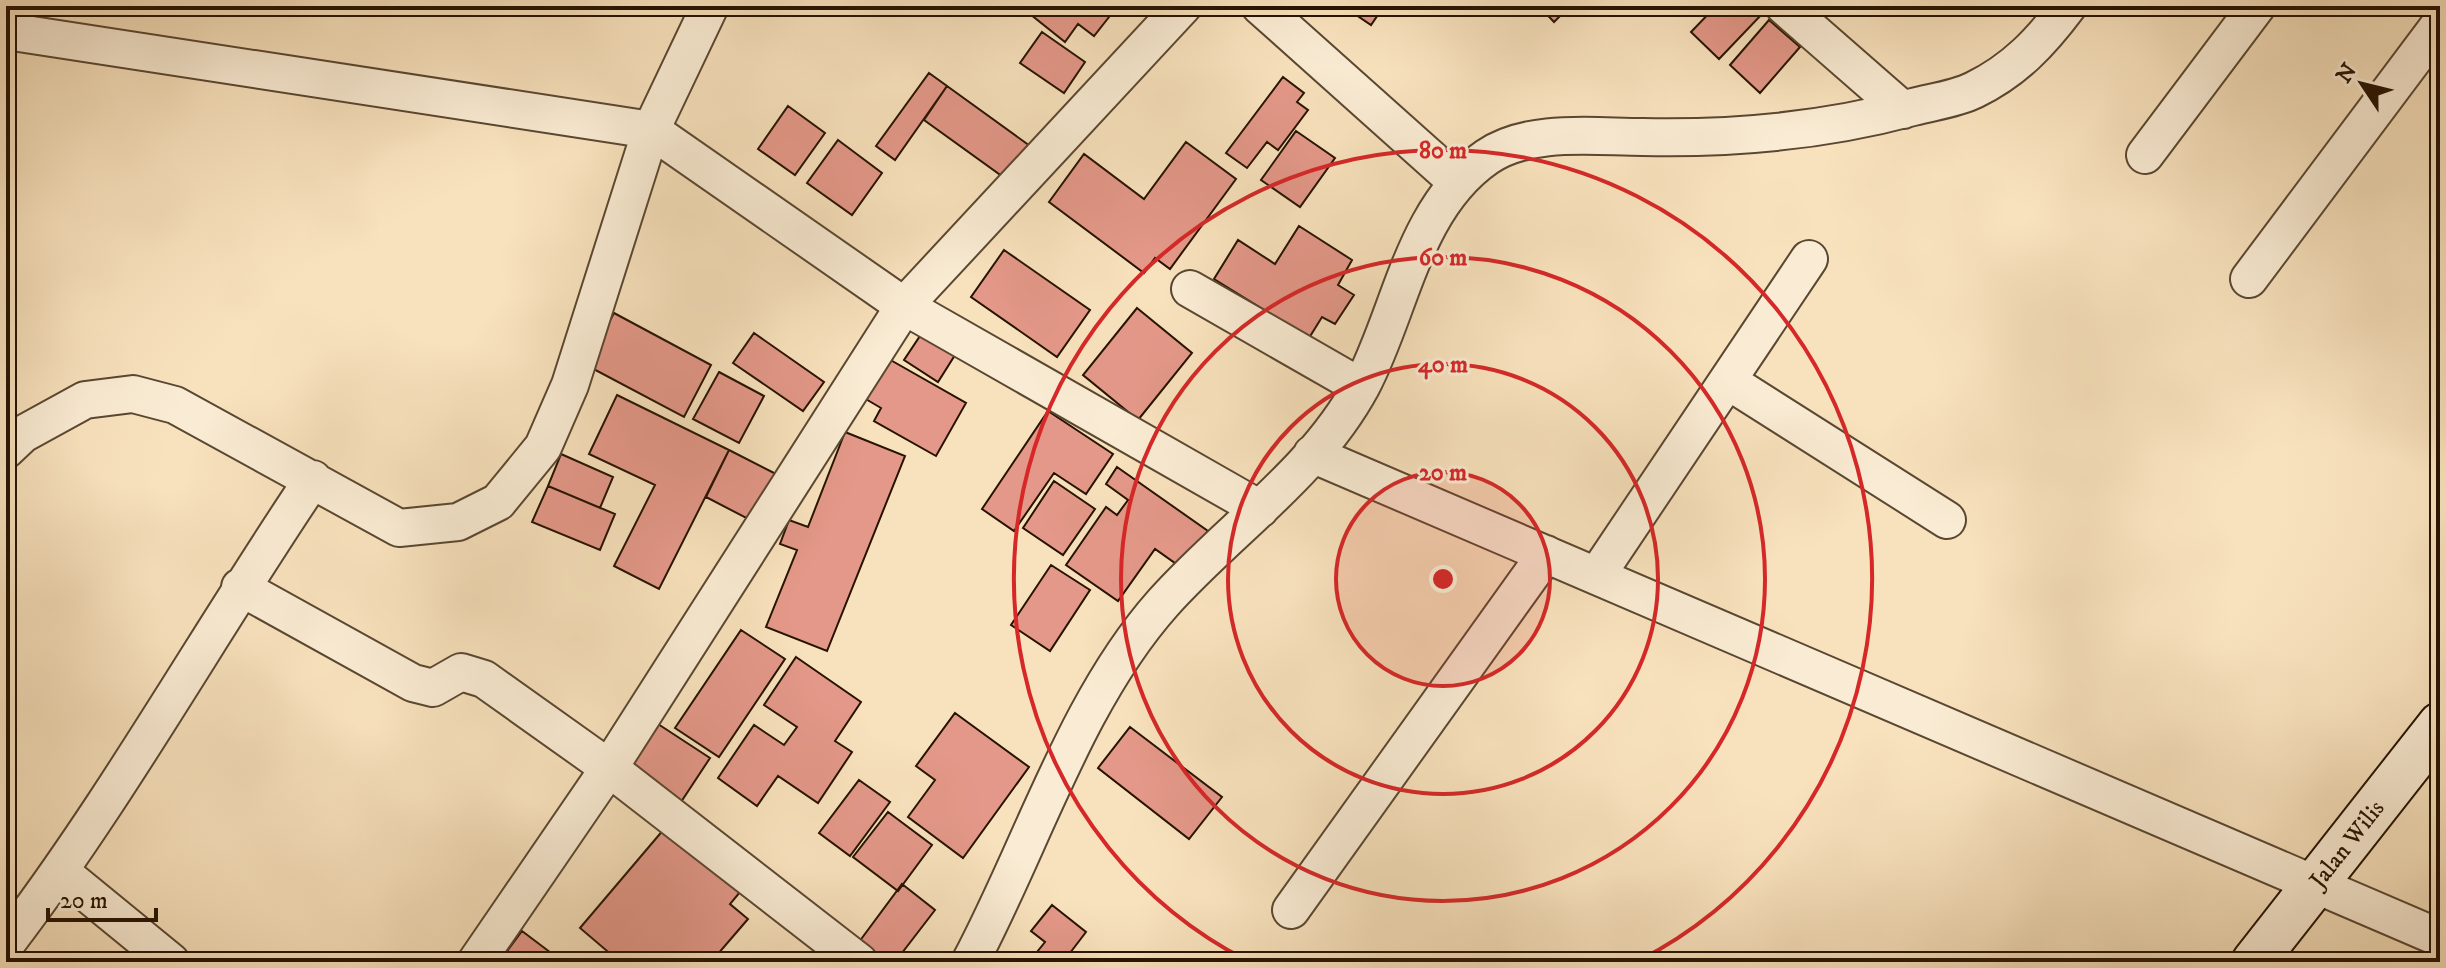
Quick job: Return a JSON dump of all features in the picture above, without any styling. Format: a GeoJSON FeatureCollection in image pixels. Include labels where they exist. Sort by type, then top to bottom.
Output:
{"type":"FeatureCollection","features":[{"type":"Feature","properties":{"kind":"main road","name":"Jalan Wilis"},"geometry":{"type":"LineString","coordinates":[[2254,962],[2440,725]]}},
{"type":"Feature","properties":{"kind":"street"},"geometry":{"type":"LineString","coordinates":[[6,450],[23,434],[85,400],[133,394],[175,405],[399,528],[458,522],[498,502],[543,447],[570,385],[651,130],[710,6]]}},
{"type":"Feature","properties":{"kind":"street"},"geometry":{"type":"LineString","coordinates":[[476,962],[609,768],[904,306],[1183,6]]}},
{"type":"Feature","properties":{"kind":"street"},"geometry":{"type":"LineString","coordinates":[[1260,6],[1458,183]]}},
{"type":"Feature","properties":{"kind":"street"},"geometry":{"type":"LineString","coordinates":[[1784,6],[1903,110]]}},
{"type":"Feature","properties":{"kind":"street"},"geometry":{"type":"LineString","coordinates":[[970,962],[1007,894],[1075,742],[1109,679],[1161,605],[1312,454],[1361,387],[1430,223],[1458,183],[1488,156],[1514,143],[1570,136],[1690,138],[1793,132],[1903,110],[1971,92],[2011,68],[2035,49],[2068,6]]}},
{"type":"Feature","properties":{"kind":"street"},"geometry":{"type":"LineString","coordinates":[[2145,155],[2257,6]]}},
{"type":"Feature","properties":{"kind":"street"},"geometry":{"type":"LineString","coordinates":[[2249,279],[2440,24]]}},
{"type":"Feature","properties":{"kind":"street"},"geometry":{"type":"LineString","coordinates":[[6,31],[651,130],[904,306],[1260,509]]}},
{"type":"Feature","properties":{"kind":"street"},"geometry":{"type":"LineString","coordinates":[[1597,575],[1809,259]]}},
{"type":"Feature","properties":{"kind":"street"},"geometry":{"type":"LineString","coordinates":[[1190,289],[1361,387]]}},
{"type":"Feature","properties":{"kind":"street"},"geometry":{"type":"LineString","coordinates":[[1728,381],[1947,520]]}},
{"type":"Feature","properties":{"kind":"street"},"geometry":{"type":"LineString","coordinates":[[1312,454],[2440,938]]}},
{"type":"Feature","properties":{"kind":"street"},"geometry":{"type":"LineString","coordinates":[[6,944],[61,872],[240,587],[313,479]]}},
{"type":"Feature","properties":{"kind":"street"},"geometry":{"type":"LineString","coordinates":[[1291,910],[1546,554]]}},
{"type":"Feature","properties":{"kind":"street"},"geometry":{"type":"LineString","coordinates":[[240,587],[413,683],[433,688],[461,672],[484,679],[609,768],[859,962]]}},
{"type":"Feature","properties":{"kind":"street"},"geometry":{"type":"LineString","coordinates":[[61,872],[171,962]]}},
{"type":"Feature","properties":{"kind":"building"},"geometry":{"type":"Polygon","coordinates":[[[1010,6],[1028,6],[1022,14],[1010,6]]]}},
{"type":"Feature","properties":{"kind":"building"},"geometry":{"type":"Polygon","coordinates":[[[1036,6],[1094,6],[1109,17],[1094,36],[1078,24],[1065,42],[1030,14],[1036,6]]]}},
{"type":"Feature","properties":{"kind":"building"},"geometry":{"type":"Polygon","coordinates":[[[1343,6],[1384,6],[1371,25],[1343,6]]]}},
{"type":"Feature","properties":{"kind":"building"},"geometry":{"type":"Polygon","coordinates":[[[1539,6],[1570,6],[1554,22],[1539,6]]]}},
{"type":"Feature","properties":{"kind":"building"},"geometry":{"type":"Polygon","coordinates":[[[1716,6],[1756,6],[1763,13],[1719,59],[1691,32],[1716,6]]]}},
{"type":"Feature","properties":{"kind":"building"},"geometry":{"type":"Polygon","coordinates":[[[1769,20],[1800,47],[1760,93],[1730,65],[1769,20]]]}},
{"type":"Feature","properties":{"kind":"building"},"geometry":{"type":"Polygon","coordinates":[[[1042,32],[1085,62],[1064,93],[1020,63],[1042,32]]]}},
{"type":"Feature","properties":{"kind":"building"},"geometry":{"type":"Polygon","coordinates":[[[929,73],[947,86],[895,160],[876,146],[929,73]]]}},
{"type":"Feature","properties":{"kind":"building"},"geometry":{"type":"Polygon","coordinates":[[[1283,77],[1304,93],[1297,102],[1308,110],[1278,150],[1267,142],[1247,168],[1226,153],[1283,77]]]}},
{"type":"Feature","properties":{"kind":"building"},"geometry":{"type":"Polygon","coordinates":[[[947,86],[1030,146],[1006,179],[924,120],[947,86]]]}},
{"type":"Feature","properties":{"kind":"building"},"geometry":{"type":"Polygon","coordinates":[[[788,106],[825,133],[795,175],[758,149],[788,106]]]}},
{"type":"Feature","properties":{"kind":"building"},"geometry":{"type":"Polygon","coordinates":[[[1296,131],[1335,158],[1300,207],[1261,180],[1296,131]]]}},
{"type":"Feature","properties":{"kind":"building"},"geometry":{"type":"Polygon","coordinates":[[[838,140],[882,173],[852,215],[807,183],[838,140]]]}},
{"type":"Feature","properties":{"kind":"building"},"geometry":{"type":"Polygon","coordinates":[[[1186,142],[1236,179],[1170,269],[1155,258],[1144,273],[1049,202],[1084,154],[1144,199],[1186,142]]]}},
{"type":"Feature","properties":{"kind":"building"},"geometry":{"type":"Polygon","coordinates":[[[1299,226],[1352,260],[1338,285],[1354,295],[1335,324],[1322,317],[1309,338],[1214,279],[1238,240],[1275,264],[1299,226]]]}},
{"type":"Feature","properties":{"kind":"building"},"geometry":{"type":"Polygon","coordinates":[[[1004,250],[1090,310],[1057,357],[971,297],[1004,250]]]}},
{"type":"Feature","properties":{"kind":"building"},"geometry":{"type":"Polygon","coordinates":[[[1137,308],[1192,353],[1138,420],[1083,375],[1137,308]]]}},
{"type":"Feature","properties":{"kind":"building"},"geometry":{"type":"Polygon","coordinates":[[[614,313],[711,365],[684,417],[586,365],[614,313]]]}},
{"type":"Feature","properties":{"kind":"building"},"geometry":{"type":"Polygon","coordinates":[[[754,333],[824,382],[803,411],[733,363],[754,333]]]}},
{"type":"Feature","properties":{"kind":"building"},"geometry":{"type":"Polygon","coordinates":[[[922,333],[955,355],[938,382],[904,360],[922,333]]]}},
{"type":"Feature","properties":{"kind":"building"},"geometry":{"type":"Polygon","coordinates":[[[887,358],[966,403],[936,456],[874,421],[881,408],[864,398],[887,358]]]}},
{"type":"Feature","properties":{"kind":"building"},"geometry":{"type":"Polygon","coordinates":[[[719,372],[764,396],[739,443],[693,419],[719,372]]]}},
{"type":"Feature","properties":{"kind":"building"},"geometry":{"type":"Polygon","coordinates":[[[617,395],[729,450],[659,589],[614,566],[655,485],[589,454],[617,395]]]}},
{"type":"Feature","properties":{"kind":"building"},"geometry":{"type":"Polygon","coordinates":[[[1048,411],[1113,454],[1086,494],[1054,473],[1014,531],[982,509],[1048,411]]]}},
{"type":"Feature","properties":{"kind":"building"},"geometry":{"type":"Polygon","coordinates":[[[845,432],[905,456],[827,651],[766,627],[797,550],[780,544],[789,520],[808,527],[845,432]]]}},
{"type":"Feature","properties":{"kind":"building"},"geometry":{"type":"Polygon","coordinates":[[[729,450],[780,476],[756,523],[706,497],[729,450]]]}},
{"type":"Feature","properties":{"kind":"building"},"geometry":{"type":"Polygon","coordinates":[[[561,454],[613,477],[600,508],[548,486],[561,454]]]}},
{"type":"Feature","properties":{"kind":"building"},"geometry":{"type":"Polygon","coordinates":[[[1117,467],[1208,531],[1182,568],[1155,549],[1118,601],[1066,565],[1106,507],[1117,515],[1128,500],[1106,484],[1117,467]]]}},
{"type":"Feature","properties":{"kind":"building"},"geometry":{"type":"Polygon","coordinates":[[[1054,481],[1095,509],[1063,555],[1023,528],[1054,481]]]}},
{"type":"Feature","properties":{"kind":"building"},"geometry":{"type":"Polygon","coordinates":[[[548,486],[615,514],[600,550],[532,522],[548,486]]]}},
{"type":"Feature","properties":{"kind":"building"},"geometry":{"type":"Polygon","coordinates":[[[1051,565],[1090,590],[1050,651],[1011,625],[1051,565]]]}},
{"type":"Feature","properties":{"kind":"building"},"geometry":{"type":"Polygon","coordinates":[[[741,630],[785,659],[719,757],[675,728],[741,630]]]}},
{"type":"Feature","properties":{"kind":"building"},"geometry":{"type":"Polygon","coordinates":[[[796,657],[861,702],[835,741],[852,752],[818,803],[778,776],[757,806],[718,778],[754,725],[784,745],[797,727],[764,705],[796,657]]]}},
{"type":"Feature","properties":{"kind":"building"},"geometry":{"type":"Polygon","coordinates":[[[955,713],[1029,767],[963,858],[908,817],[935,780],[916,766],[955,713]]]}},
{"type":"Feature","properties":{"kind":"building"},"geometry":{"type":"Polygon","coordinates":[[[658,724],[710,758],[677,808],[625,774],[658,724]]]}},
{"type":"Feature","properties":{"kind":"building"},"geometry":{"type":"Polygon","coordinates":[[[1130,727],[1222,797],[1189,839],[1098,768],[1130,727]]]}},
{"type":"Feature","properties":{"kind":"building"},"geometry":{"type":"Polygon","coordinates":[[[859,780],[890,802],[850,856],[819,833],[859,780]]]}},
{"type":"Feature","properties":{"kind":"building"},"geometry":{"type":"Polygon","coordinates":[[[888,812],[932,845],[898,891],[853,857],[888,812]]]}},
{"type":"Feature","properties":{"kind":"building"},"geometry":{"type":"Polygon","coordinates":[[[670,822],[745,886],[730,904],[748,919],[711,962],[698,956],[693,962],[620,962],[580,928],[670,822]]]}},
{"type":"Feature","properties":{"kind":"building"},"geometry":{"type":"Polygon","coordinates":[[[902,884],[935,910],[895,962],[887,962],[859,942],[902,884]]]}},
{"type":"Feature","properties":{"kind":"building"},"geometry":{"type":"Polygon","coordinates":[[[1052,905],[1086,932],[1070,953],[1077,958],[1075,962],[1029,962],[1045,942],[1031,931],[1052,905]]]}},
{"type":"Feature","properties":{"kind":"building"},"geometry":{"type":"Polygon","coordinates":[[[522,931],[563,962],[516,962],[505,954],[522,931]]]}}]}
